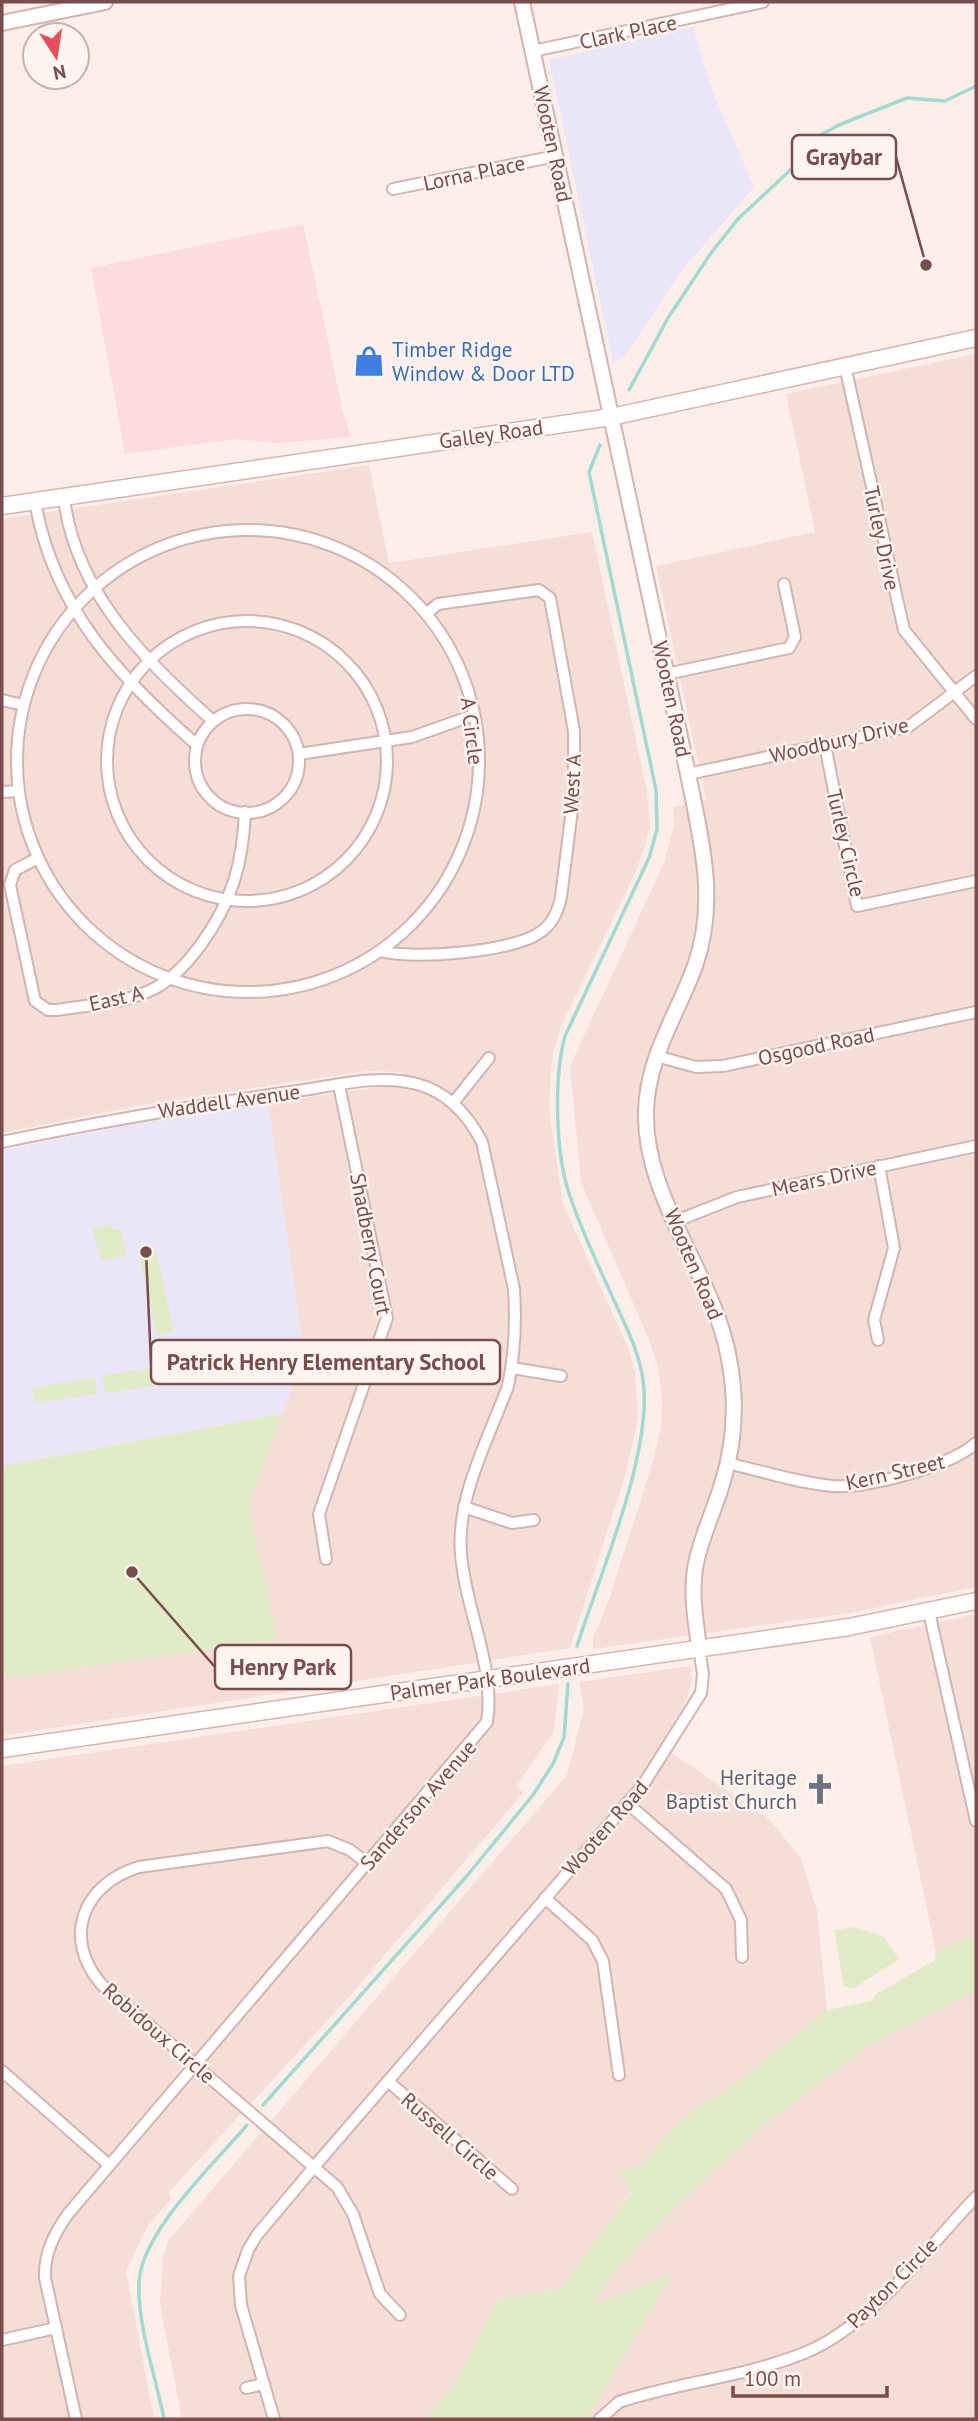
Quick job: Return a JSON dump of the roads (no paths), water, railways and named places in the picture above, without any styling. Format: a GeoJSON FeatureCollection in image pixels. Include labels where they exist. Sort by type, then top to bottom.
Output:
{"type":"FeatureCollection","features":[{"type":"Feature","properties":{"kind":"main road","name":"Galley Road"},"geometry":{"type":"LineString","coordinates":[[2,506],[611,417],[976,338]]}},
{"type":"Feature","properties":{"kind":"main road","name":"Palmer Park Boulevard"},"geometry":{"type":"LineString","coordinates":[[2,1749],[849,1627],[976,1601]]}},
{"type":"Feature","properties":{"kind":"street"},"geometry":{"type":"LineString","coordinates":[[2,23],[104,2]]}},
{"type":"Feature","properties":{"kind":"street","name":"Wooten Road"},"geometry":{"type":"LineString","coordinates":[[274,2419],[240,2305],[239,2276],[257,2235],[627,1803],[662,1760],[697,1703],[703,1684],[693,1602],[695,1566],[727,1463],[734,1405],[729,1357],[716,1313],[658,1179],[648,1137],[646,1110],[656,1056],[695,967],[706,923],[705,855],[522,2]]}},
{"type":"Feature","properties":{"kind":"street","name":"Clark Place"},"geometry":{"type":"LineString","coordinates":[[533,51],[763,2]]}},
{"type":"Feature","properties":{"kind":"street","name":"Lorna Place"},"geometry":{"type":"LineString","coordinates":[[393,190],[556,156]]}},
{"type":"Feature","properties":{"kind":"street","name":"Turley Drive"},"geometry":{"type":"LineString","coordinates":[[845,366],[904,630],[955,693]]}},
{"type":"Feature","properties":{"kind":"street"},"geometry":{"type":"LineString","coordinates":[[64,498],[71,536],[95,586],[147,661],[214,721]]}},
{"type":"Feature","properties":{"kind":"street"},"geometry":{"type":"LineString","coordinates":[[35,501],[44,546],[74,607],[97,644],[129,684],[197,745]]}},
{"type":"Feature","properties":{"kind":"street"},"geometry":{"type":"LineString","coordinates":[[317,540],[319,527]]}},
{"type":"Feature","properties":{"kind":"street","name":"A Circle"},"geometry":{"type":"LineString","coordinates":[[236,530],[266,530],[317,540],[372,566],[426,614],[455,658],[474,715],[478,787],[461,851],[429,904],[407,929],[381,951],[333,976],[279,990],[232,991],[170,979],[135,963],[96,935],[70,909],[37,858],[24,822],[18,791],[16,748],[23,705],[43,653],[74,607],[95,586],[148,553],[204,534],[236,530]]}},
{"type":"Feature","properties":{"kind":"street"},"geometry":{"type":"LineString","coordinates":[[666,674],[789,648],[795,637],[784,584]]}},
{"type":"Feature","properties":{"kind":"street","name":"West A"},"geometry":{"type":"LineString","coordinates":[[381,951],[399,956],[425,955],[521,941],[541,932],[548,925],[559,909],[561,897],[574,794],[574,731],[550,598],[539,590],[438,604],[426,614]]}},
{"type":"Feature","properties":{"kind":"street"},"geometry":{"type":"LineString","coordinates":[[258,621],[299,631],[333,649],[358,674],[374,701],[387,741],[386,783],[379,811],[367,836],[349,858],[323,879],[296,892],[256,902],[227,901],[198,893],[167,877],[136,848],[122,824],[109,783],[107,754],[113,720],[129,684],[147,661],[182,636],[229,622],[258,621]]}},
{"type":"Feature","properties":{"kind":"street","name":"Woodbury Drive"},"geometry":{"type":"LineString","coordinates":[[688,774],[908,727],[976,676]]}},
{"type":"Feature","properties":{"kind":"street"},"geometry":{"type":"LineString","coordinates":[[955,693],[976,719]]}},
{"type":"Feature","properties":{"kind":"street"},"geometry":{"type":"LineString","coordinates":[[2,700],[23,705]]}},
{"type":"Feature","properties":{"kind":"street"},"geometry":{"type":"LineString","coordinates":[[238,710],[262,711],[283,723],[299,754],[297,776],[283,798],[267,809],[245,812],[226,808],[205,792],[196,768],[197,745],[214,721],[238,710]]}},
{"type":"Feature","properties":{"kind":"street"},"geometry":{"type":"LineString","coordinates":[[299,754],[387,741],[438,730],[474,715]]}},
{"type":"Feature","properties":{"kind":"street","name":"Turley Circle"},"geometry":{"type":"LineString","coordinates":[[825,745],[857,906],[976,881]]}},
{"type":"Feature","properties":{"kind":"street"},"geometry":{"type":"LineString","coordinates":[[2,792],[18,791]]}},
{"type":"Feature","properties":{"kind":"street","name":"East A"},"geometry":{"type":"LineString","coordinates":[[37,858],[15,870],[10,885],[32,992],[40,1006],[57,1010],[120,1000],[145,993],[170,979],[203,938],[227,901],[240,856],[245,812]]}},
{"type":"Feature","properties":{"kind":"street","name":"Osgood Road"},"geometry":{"type":"LineString","coordinates":[[656,1056],[696,1067],[723,1066],[976,1012]]}},
{"type":"Feature","properties":{"kind":"street"},"geometry":{"type":"LineString","coordinates":[[453,1103],[489,1058]]}},
{"type":"Feature","properties":{"kind":"street","name":"Waddell Avenue"},"geometry":{"type":"LineString","coordinates":[[2,1142],[162,1111],[377,1080],[406,1081],[433,1089],[453,1103]]}},
{"type":"Feature","properties":{"kind":"street","name":"Shadberry Court"},"geometry":{"type":"LineString","coordinates":[[326,1559],[319,1514],[387,1318],[339,1086]]}},
{"type":"Feature","properties":{"kind":"street","name":"Sanderson Avenue"},"geometry":{"type":"LineString","coordinates":[[76,2419],[45,2278],[49,2247],[68,2214],[483,1729],[489,1711],[486,1680],[461,1553],[464,1507],[512,1368],[514,1289],[490,1171],[477,1132],[453,1103]]}},
{"type":"Feature","properties":{"kind":"street","name":"Mears Drive"},"geometry":{"type":"LineString","coordinates":[[676,1221],[737,1197],[976,1146]]}},
{"type":"Feature","properties":{"kind":"street"},"geometry":{"type":"LineString","coordinates":[[878,1340],[874,1320],[894,1248],[879,1166]]}},
{"type":"Feature","properties":{"kind":"street"},"geometry":{"type":"LineString","coordinates":[[512,1368],[561,1376]]}},
{"type":"Feature","properties":{"kind":"street","name":"Kern Street"},"geometry":{"type":"LineString","coordinates":[[727,1463],[825,1485],[850,1485],[927,1469],[956,1457],[976,1444]]}},
{"type":"Feature","properties":{"kind":"street"},"geometry":{"type":"LineString","coordinates":[[464,1507],[512,1524],[534,1520]]}},
{"type":"Feature","properties":{"kind":"street"},"geometry":{"type":"LineString","coordinates":[[929,1612],[976,1821]]}},
{"type":"Feature","properties":{"kind":"street"},"geometry":{"type":"LineString","coordinates":[[627,1803],[726,1889],[741,1920],[742,1957]]}},
{"type":"Feature","properties":{"kind":"street","name":"Robidoux Circle"},"geometry":{"type":"LineString","coordinates":[[368,1864],[340,1844],[315,1842],[139,1867],[124,1872],[100,1887],[85,1911],[82,1950],[86,1963],[102,1985],[314,2167],[344,2196],[380,2294],[400,2315]]}},
{"type":"Feature","properties":{"kind":"street"},"geometry":{"type":"LineString","coordinates":[[545,1898],[592,1940],[603,1961],[609,1983],[619,2075]]}},
{"type":"Feature","properties":{"kind":"street"},"geometry":{"type":"LineString","coordinates":[[2,2071],[109,2165]]}},
{"type":"Feature","properties":{"kind":"street","name":"Russell Circle"},"geometry":{"type":"LineString","coordinates":[[389,2082],[512,2189]]}},
{"type":"Feature","properties":{"kind":"street","name":"Payton Circle"},"geometry":{"type":"LineString","coordinates":[[600,2419],[619,2402],[778,2363],[828,2342],[862,2318],[976,2197]]}},
{"type":"Feature","properties":{"kind":"street"},"geometry":{"type":"LineString","coordinates":[[2,2340],[56,2328]]}},
{"type":"Feature","properties":{"kind":"street"},"geometry":{"type":"LineString","coordinates":[[246,2388],[264,2384]]}},
{"type":"Feature","properties":{"kind":"waterway"},"geometry":{"type":"LineString","coordinates":[[629,390],[668,318],[711,253],[738,219],[801,160],[813,139],[841,124],[907,98],[945,101],[976,86]]}},
{"type":"Feature","properties":{"kind":"waterway"},"geometry":{"type":"LineString","coordinates":[[577,1646],[633,1477],[644,1409],[643,1380],[635,1347],[583,1232],[564,1176],[559,1136],[559,1072],[565,1036],[649,858],[657,829],[656,790],[589,472],[600,445]]}},
{"type":"Feature","properties":{"kind":"waterway"},"geometry":{"type":"LineString","coordinates":[[263,2105],[466,1877],[533,1795],[553,1764],[564,1737],[568,1684]]}},
{"type":"Feature","properties":{"kind":"waterway"},"geometry":{"type":"LineString","coordinates":[[164,2419],[141,2315],[139,2282],[143,2262],[152,2241],[166,2220],[199,2178],[247,2125]]}},
{"type":"Feature","properties":{"kind":"place","name":"Graybar"},"geometry":{"type":"Point","coordinates":[926,265]}},
{"type":"Feature","properties":{"kind":"place","name":"Timber Ridge Window & Door LTD"},"geometry":{"type":"Point","coordinates":[369,361]}},
{"type":"Feature","properties":{"kind":"place","name":"Patrick Henry Elementary School"},"geometry":{"type":"Point","coordinates":[146,1252]}},
{"type":"Feature","properties":{"kind":"place","name":"Henry Park"},"geometry":{"type":"Point","coordinates":[132,1572]}},
{"type":"Feature","properties":{"kind":"place","name":"Heritage Baptist Church"},"geometry":{"type":"Point","coordinates":[820,1789]}}]}
